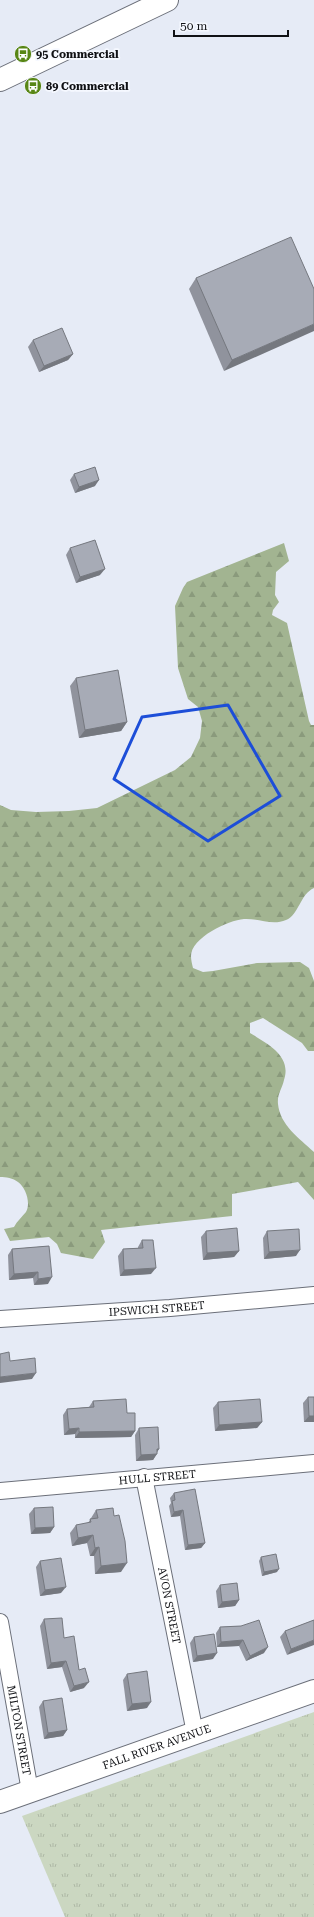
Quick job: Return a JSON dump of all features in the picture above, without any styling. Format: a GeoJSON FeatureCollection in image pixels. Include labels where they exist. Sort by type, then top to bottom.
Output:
{"type":"FeatureCollection","features":[{"type":"Feature","properties":{"kind":"main road"},"geometry":{"type":"LineString","coordinates":[[0,80],[167,0]]}},
{"type":"Feature","properties":{"kind":"main road","name":"FALL RIVER AVENUE"},"geometry":{"type":"LineString","coordinates":[[0,1802],[314,1691]]}},
{"type":"Feature","properties":{"kind":"street","name":"IPSWICH STREET"},"geometry":{"type":"LineString","coordinates":[[0,1319],[185,1307],[314,1295]]}},
{"type":"Feature","properties":{"kind":"street","name":"HULL STREET"},"geometry":{"type":"LineString","coordinates":[[0,1491],[314,1463]]}},
{"type":"Feature","properties":{"kind":"street","name":"AVON STREET"},"geometry":{"type":"LineString","coordinates":[[144,1477],[195,1733]]}},
{"type":"Feature","properties":{"kind":"street","name":"MILTON STREET"},"geometry":{"type":"LineString","coordinates":[[0,1622],[30,1791]]}},
{"type":"Feature","properties":{"kind":"highlighted area"},"geometry":{"type":"Polygon","coordinates":[[[228,705],[280,796],[208,841],[114,779],[142,717],[228,705]]]}},
{"type":"Feature","properties":{"kind":"green space"},"geometry":{"type":"Polygon","coordinates":[[[284,543],[289,561],[276,572],[275,595],[279,602],[273,610],[272,615],[287,623],[309,721],[311,725],[314,725],[314,888],[309,891],[294,914],[286,920],[281,922],[270,922],[244,919],[220,926],[197,943],[193,949],[191,958],[193,968],[203,972],[257,963],[300,962],[309,968],[314,981],[314,1051],[308,1051],[302,1043],[263,1018],[250,1023],[250,1033],[271,1046],[282,1057],[285,1064],[286,1072],[279,1094],[278,1104],[282,1118],[286,1125],[314,1152],[314,1200],[298,1182],[232,1194],[232,1216],[101,1230],[105,1242],[93,1259],[61,1253],[57,1244],[49,1237],[10,1241],[4,1229],[14,1227],[26,1212],[28,1200],[21,1185],[12,1179],[0,1177],[0,805],[11,810],[36,812],[97,808],[175,770],[191,757],[200,738],[202,721],[198,707],[188,699],[178,668],[175,606],[187,582],[284,543]]]}},
{"type":"Feature","properties":{"kind":"green space"},"geometry":{"type":"Polygon","coordinates":[[[314,1712],[314,1917],[65,1917],[22,1816],[314,1712]]]}},
{"type":"Feature","properties":{"kind":"building"},"geometry":{"type":"Polygon","coordinates":[[[291,237],[314,289],[314,324],[232,360],[196,278],[291,237]]]}},
{"type":"Feature","properties":{"kind":"building"},"geometry":{"type":"Polygon","coordinates":[[[62,328],[73,354],[44,366],[33,340],[62,328]]]}},
{"type":"Feature","properties":{"kind":"building"},"geometry":{"type":"Polygon","coordinates":[[[95,467],[99,480],[79,487],[74,474],[95,467]]]}},
{"type":"Feature","properties":{"kind":"building"},"geometry":{"type":"Polygon","coordinates":[[[95,540],[105,569],[80,577],[70,548],[95,540]]]}},
{"type":"Feature","properties":{"kind":"building"},"geometry":{"type":"Polygon","coordinates":[[[118,670],[127,722],[85,730],[76,678],[118,670]]]}},
{"type":"Feature","properties":{"kind":"building"},"geometry":{"type":"Polygon","coordinates":[[[237,1228],[239,1251],[207,1253],[206,1231],[237,1228]]]}},
{"type":"Feature","properties":{"kind":"building"},"geometry":{"type":"Polygon","coordinates":[[[299,1229],[300,1250],[269,1252],[267,1231],[299,1229]]]}},
{"type":"Feature","properties":{"kind":"building"},"geometry":{"type":"Polygon","coordinates":[[[142,1240],[153,1240],[156,1268],[124,1270],[123,1249],[143,1248],[142,1240]]]}},
{"type":"Feature","properties":{"kind":"building"},"geometry":{"type":"Polygon","coordinates":[[[49,1246],[52,1277],[38,1279],[38,1272],[14,1274],[12,1249],[49,1246]]]}},
{"type":"Feature","properties":{"kind":"building"},"geometry":{"type":"Polygon","coordinates":[[[9,1352],[10,1361],[35,1358],[36,1373],[0,1377],[0,1354],[9,1352]]]}},
{"type":"Feature","properties":{"kind":"building"},"geometry":{"type":"Polygon","coordinates":[[[308,1397],[314,1397],[314,1416],[309,1416],[308,1397]]]}},
{"type":"Feature","properties":{"kind":"building"},"geometry":{"type":"Polygon","coordinates":[[[126,1399],[127,1413],[135,1413],[135,1431],[79,1432],[79,1428],[69,1429],[67,1409],[94,1407],[93,1401],[126,1399]]]}},
{"type":"Feature","properties":{"kind":"building"},"geometry":{"type":"Polygon","coordinates":[[[260,1399],[262,1422],[219,1425],[218,1402],[260,1399]]]}},
{"type":"Feature","properties":{"kind":"building"},"geometry":{"type":"Polygon","coordinates":[[[158,1427],[159,1449],[157,1449],[157,1454],[141,1455],[139,1428],[158,1427]]]}},
{"type":"Feature","properties":{"kind":"building"},"geometry":{"type":"Polygon","coordinates":[[[195,1489],[205,1543],[188,1545],[183,1510],[174,1512],[172,1501],[175,1500],[174,1493],[195,1489]]]}},
{"type":"Feature","properties":{"kind":"building"},"geometry":{"type":"Polygon","coordinates":[[[53,1507],[54,1527],[35,1528],[34,1508],[53,1507]]]}},
{"type":"Feature","properties":{"kind":"building"},"geometry":{"type":"Polygon","coordinates":[[[113,1508],[114,1516],[119,1515],[125,1541],[127,1563],[101,1566],[99,1547],[95,1548],[93,1535],[78,1538],[76,1525],[91,1522],[90,1519],[98,1518],[96,1510],[113,1508]]]}},
{"type":"Feature","properties":{"kind":"building"},"geometry":{"type":"Polygon","coordinates":[[[276,1554],[279,1569],[264,1572],[261,1557],[276,1554]]]}},
{"type":"Feature","properties":{"kind":"building"},"geometry":{"type":"Polygon","coordinates":[[[61,1558],[66,1587],[45,1590],[40,1561],[61,1558]]]}},
{"type":"Feature","properties":{"kind":"building"},"geometry":{"type":"Polygon","coordinates":[[[237,1583],[239,1600],[222,1602],[220,1585],[237,1583]]]}},
{"type":"Feature","properties":{"kind":"building"},"geometry":{"type":"Polygon","coordinates":[[[62,1618],[64,1638],[74,1636],[79,1670],[85,1668],[89,1682],[74,1686],[66,1661],[51,1663],[44,1619],[62,1618]]]}},
{"type":"Feature","properties":{"kind":"building"},"geometry":{"type":"Polygon","coordinates":[[[259,1620],[268,1647],[250,1656],[243,1640],[221,1642],[220,1627],[241,1626],[259,1620]]]}},
{"type":"Feature","properties":{"kind":"building"},"geometry":{"type":"Polygon","coordinates":[[[314,1620],[314,1640],[291,1649],[285,1631],[314,1620]]]}},
{"type":"Feature","properties":{"kind":"building"},"geometry":{"type":"Polygon","coordinates":[[[214,1634],[217,1653],[197,1656],[194,1637],[214,1634]]]}},
{"type":"Feature","properties":{"kind":"building"},"geometry":{"type":"Polygon","coordinates":[[[147,1671],[151,1702],[132,1704],[127,1674],[147,1671]]]}},
{"type":"Feature","properties":{"kind":"building"},"geometry":{"type":"Polygon","coordinates":[[[62,1698],[67,1730],[48,1733],[43,1701],[62,1698]]]}},
{"type":"Feature","properties":{"kind":"place","name":"95 Commercial"},"geometry":{"type":"Point","coordinates":[23,54]}},
{"type":"Feature","properties":{"kind":"place","name":"89 Commercial"},"geometry":{"type":"Point","coordinates":[33,86]}}]}
